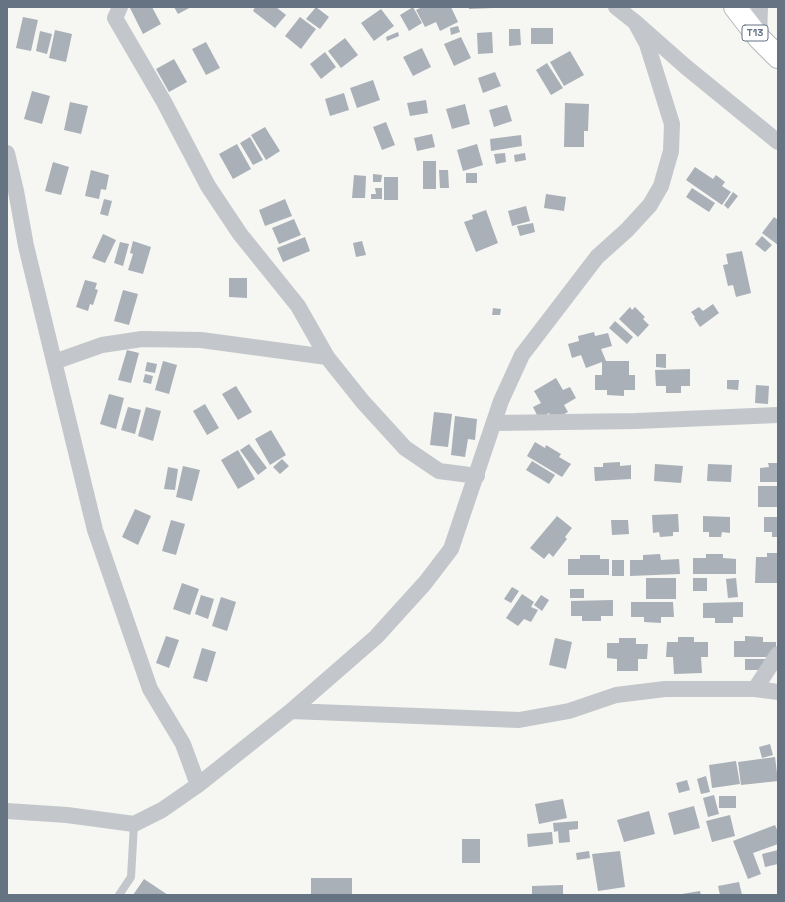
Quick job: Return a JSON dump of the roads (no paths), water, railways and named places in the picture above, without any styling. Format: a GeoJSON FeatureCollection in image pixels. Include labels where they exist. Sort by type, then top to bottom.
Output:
{"type":"FeatureCollection","features":[{"type":"Feature","properties":{"kind":"highway","name":"T13"},"geometry":{"type":"LineString","coordinates":[[735,7],[759,38],[778,57]]}},
{"type":"Feature","properties":{"kind":"street"},"geometry":{"type":"LineString","coordinates":[[120,7],[115,18],[164,102],[208,186],[240,234],[298,306],[327,357],[363,402],[405,448],[439,471],[477,476]]}},
{"type":"Feature","properties":{"kind":"street"},"geometry":{"type":"LineString","coordinates":[[616,7],[686,67],[778,142]]}},
{"type":"Feature","properties":{"kind":"street"},"geometry":{"type":"LineString","coordinates":[[759,38],[760,7]]}},
{"type":"Feature","properties":{"kind":"street"},"geometry":{"type":"LineString","coordinates":[[7,811],[66,815],[134,824],[162,810],[198,785],[291,710],[376,637],[425,583],[451,549],[477,476],[501,401],[522,355],[597,257],[627,230],[650,205],[661,186],[671,151],[672,124],[647,44],[635,22]]}},
{"type":"Feature","properties":{"kind":"street"},"geometry":{"type":"LineString","coordinates":[[7,153],[16,191],[26,246],[95,530],[150,689],[183,744],[198,785]]}},
{"type":"Feature","properties":{"kind":"street"},"geometry":{"type":"LineString","coordinates":[[54,362],[102,345],[142,338],[201,340],[327,357]]}},
{"type":"Feature","properties":{"kind":"street"},"geometry":{"type":"LineString","coordinates":[[494,423],[636,421],[778,415]]}},
{"type":"Feature","properties":{"kind":"street"},"geometry":{"type":"LineString","coordinates":[[755,689],[778,654]]}},
{"type":"Feature","properties":{"kind":"street"},"geometry":{"type":"LineString","coordinates":[[291,710],[519,720],[569,712],[616,695],[658,690],[755,689],[778,692]]}},
{"type":"Feature","properties":{"kind":"lane"},"geometry":{"type":"LineString","coordinates":[[119,895],[131,877],[134,824]]}}]}
